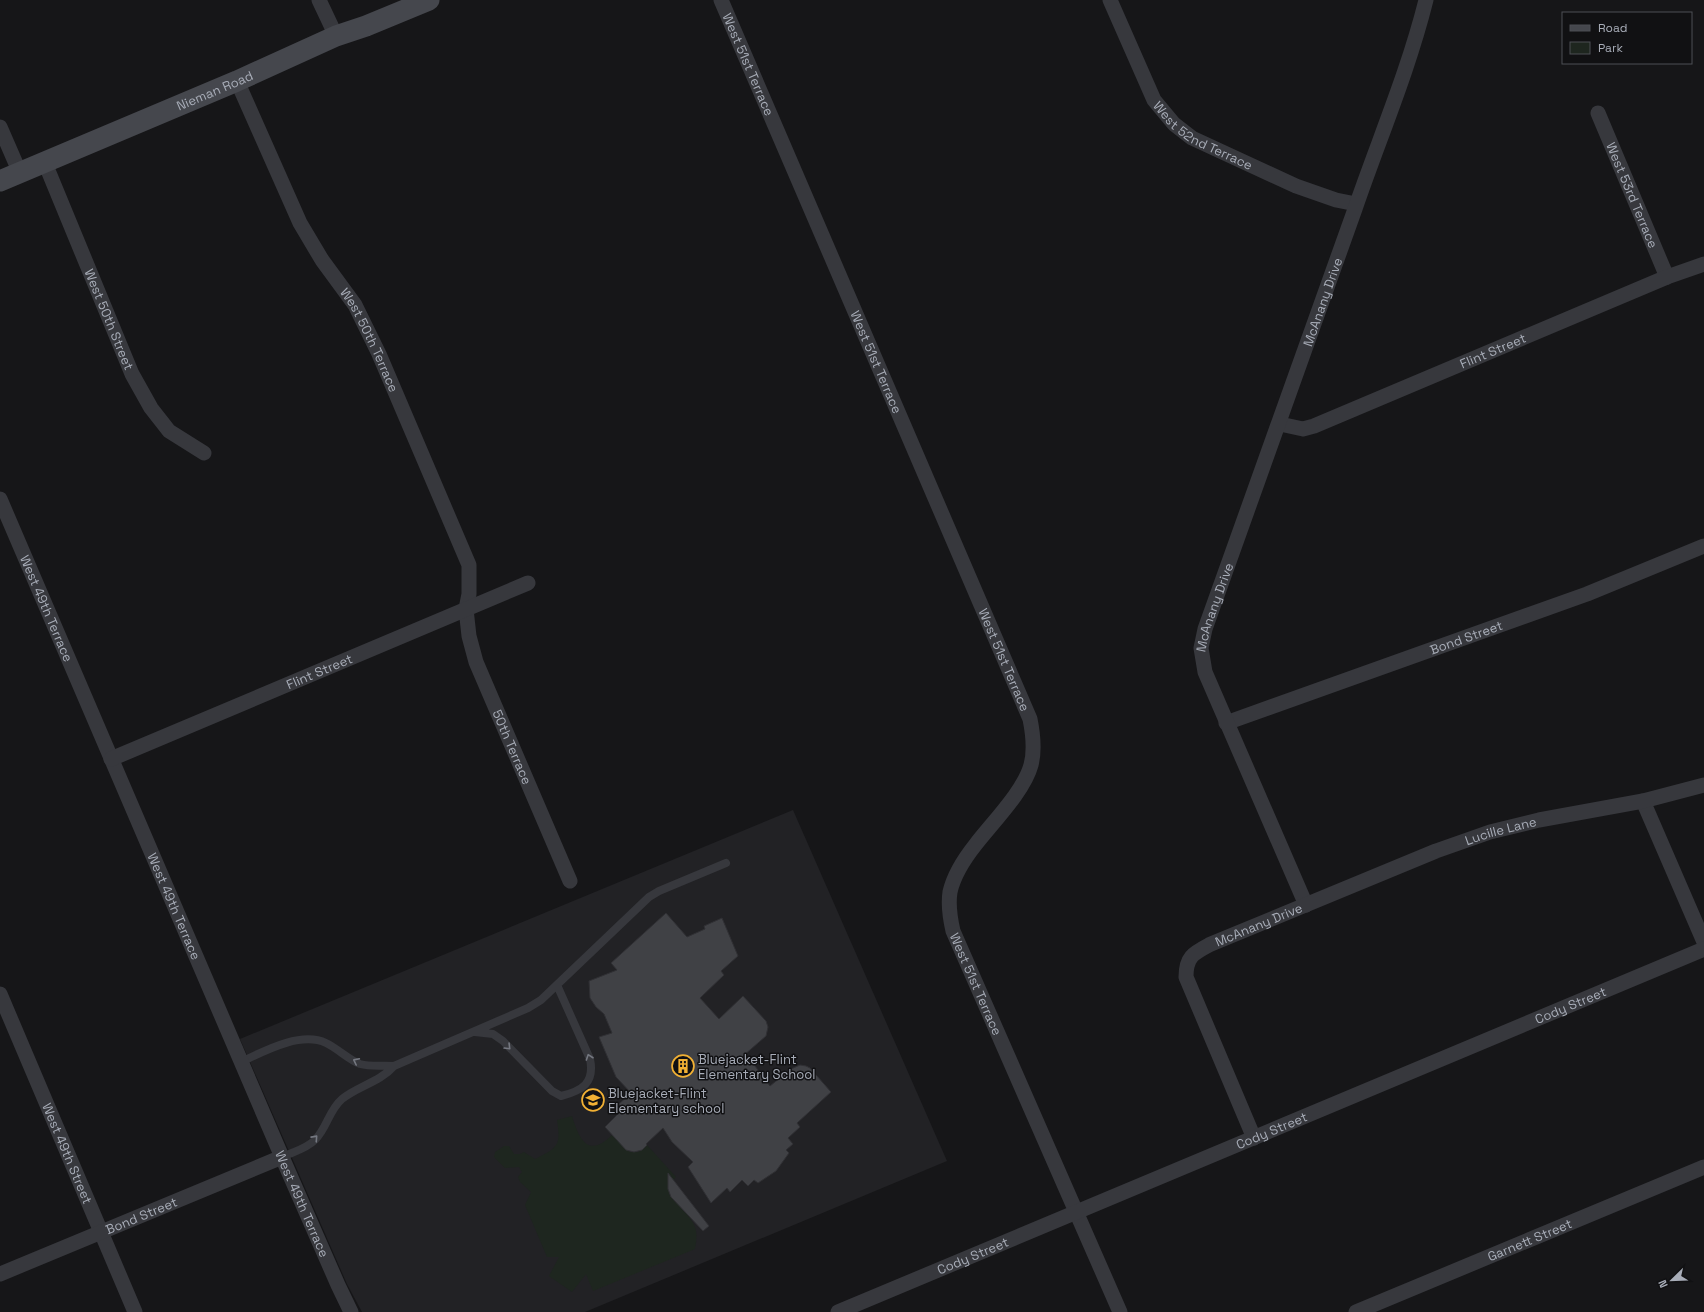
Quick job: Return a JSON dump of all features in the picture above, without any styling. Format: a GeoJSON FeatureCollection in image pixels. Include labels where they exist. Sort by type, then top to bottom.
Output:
{"type":"FeatureCollection","features":[{"type":"Feature","properties":{"kind":"main road","name":"Nieman Road"},"geometry":{"type":"LineString","coordinates":[[0,181],[236,81],[336,36],[366,26],[429,0]]}},
{"type":"Feature","properties":{"kind":"street"},"geometry":{"type":"LineString","coordinates":[[318,0],[336,36]]}},
{"type":"Feature","properties":{"kind":"street","name":"West 51st Terrace"},"geometry":{"type":"LineString","coordinates":[[721,0],[1030,720],[1034,737],[1031,764],[1023,784],[968,854],[956,873],[950,892],[949,912],[953,931],[1120,1312]]}},
{"type":"Feature","properties":{"kind":"street","name":"West 52nd Terrace"},"geometry":{"type":"LineString","coordinates":[[1110,0],[1154,100],[1174,124],[1192,138],[1296,186],[1336,200],[1356,204]]}},
{"type":"Feature","properties":{"kind":"street","name":"McAnany Drive"},"geometry":{"type":"LineString","coordinates":[[1254,1138],[1186,977],[1187,963],[1193,954],[1211,944],[1306,905],[1205,672],[1201,648],[1205,629],[1280,424],[1356,204],[1396,98],[1418,34],[1426,0]]}},
{"type":"Feature","properties":{"kind":"street","name":"West 50th Terrace"},"geometry":{"type":"LineString","coordinates":[[236,81],[300,223],[322,260],[355,305],[379,354],[469,565],[469,594],[466,610]]}},
{"type":"Feature","properties":{"kind":"street","name":"West 53rd Terrace"},"geometry":{"type":"LineString","coordinates":[[1598,113],[1667,277]]}},
{"type":"Feature","properties":{"kind":"street"},"geometry":{"type":"LineString","coordinates":[[0,126],[20,173]]}},
{"type":"Feature","properties":{"kind":"street","name":"West 50th Street"},"geometry":{"type":"LineString","coordinates":[[45,163],[132,374],[151,408],[169,431],[204,453]]}},
{"type":"Feature","properties":{"kind":"street","name":"Flint Street"},"geometry":{"type":"LineString","coordinates":[[1280,424],[1304,429],[1314,426],[1667,277],[1704,264]]}},
{"type":"Feature","properties":{"kind":"street","name":"West 49th Terrace"},"geometry":{"type":"LineString","coordinates":[[0,499],[282,1157],[351,1312]]}},
{"type":"Feature","properties":{"kind":"street","name":"Bond Street"},"geometry":{"type":"LineString","coordinates":[[1226,722],[1588,594],[1704,546]]}},
{"type":"Feature","properties":{"kind":"street","name":"Flint Street"},"geometry":{"type":"LineString","coordinates":[[111,759],[528,583]]}},
{"type":"Feature","properties":{"kind":"street","name":"50th Terrace"},"geometry":{"type":"LineString","coordinates":[[466,610],[469,636],[476,662],[570,881]]}},
{"type":"Feature","properties":{"kind":"street","name":"Lucille Lane"},"geometry":{"type":"LineString","coordinates":[[1306,905],[1436,851],[1490,832],[1539,820],[1643,801],[1704,785]]}},
{"type":"Feature","properties":{"kind":"street"},"geometry":{"type":"LineString","coordinates":[[1643,801],[1704,942]]}},
{"type":"Feature","properties":{"kind":"street","name":"Cody Street"},"geometry":{"type":"LineString","coordinates":[[838,1312],[1704,949]]}},
{"type":"Feature","properties":{"kind":"street","name":"West 49th Street"},"geometry":{"type":"LineString","coordinates":[[0,994],[134,1312]]}},
{"type":"Feature","properties":{"kind":"street","name":"Bond Street"},"geometry":{"type":"LineString","coordinates":[[0,1274],[282,1157]]}},
{"type":"Feature","properties":{"kind":"street","name":"Garnett Street"},"geometry":{"type":"LineString","coordinates":[[1356,1312],[1704,1167]]}},
{"type":"Feature","properties":{"kind":"lane"},"geometry":{"type":"LineString","coordinates":[[282,1157],[306,1146],[315,1140],[332,1111],[341,1100],[352,1092],[386,1074],[394,1066],[528,1008],[541,1000],[649,897],[659,891],[726,863]]}},
{"type":"Feature","properties":{"kind":"lane"},"geometry":{"type":"LineString","coordinates":[[474,1032],[493,1034],[503,1041],[552,1091],[561,1096],[582,1088],[590,1079],[592,1069],[590,1058],[557,985]]}},
{"type":"Feature","properties":{"kind":"lane"},"geometry":{"type":"LineString","coordinates":[[241,1062],[280,1044],[293,1041],[312,1040],[324,1042],[340,1050],[358,1063],[368,1066],[394,1066]]}},
{"type":"Feature","properties":{"kind":"shaded area","name":"Bluejacket-Flint Elementary school"},"geometry":{"type":"Polygon","coordinates":[[[793,810],[947,1161],[585,1312],[362,1312],[347,1284],[240,1039],[793,810]]]}},
{"type":"Feature","properties":{"kind":"green space"},"geometry":{"type":"Polygon","coordinates":[[[572,1116],[581,1138],[591,1146],[604,1142],[612,1135],[630,1152],[638,1152],[647,1145],[676,1177],[670,1183],[669,1194],[676,1203],[678,1201],[682,1205],[680,1207],[695,1226],[695,1249],[593,1291],[586,1274],[572,1292],[549,1276],[559,1257],[547,1257],[525,1205],[531,1192],[520,1182],[518,1177],[522,1172],[519,1167],[505,1168],[494,1157],[495,1152],[504,1146],[509,1146],[514,1154],[524,1152],[535,1159],[549,1152],[558,1141],[557,1120],[572,1116]]]}},
{"type":"Feature","properties":{"kind":"building","name":"Bluejacket-Flint Elementary School"},"geometry":{"type":"Polygon","coordinates":[[[666,913],[687,937],[705,929],[704,926],[722,918],[738,956],[721,971],[724,975],[700,998],[719,1019],[743,996],[766,1021],[768,1027],[766,1036],[743,1056],[755,1066],[770,1086],[791,1069],[800,1065],[810,1068],[831,1092],[797,1123],[800,1127],[788,1138],[793,1144],[786,1150],[789,1153],[776,1171],[758,1183],[754,1180],[748,1186],[742,1180],[730,1192],[727,1188],[711,1203],[688,1167],[693,1162],[672,1142],[663,1128],[646,1144],[647,1145],[642,1150],[634,1152],[626,1150],[605,1127],[623,1109],[619,1104],[631,1093],[616,1077],[599,1037],[612,1033],[604,1014],[596,1007],[590,998],[589,981],[617,970],[611,963],[666,913]]]}},
{"type":"Feature","properties":{"kind":"building"},"geometry":{"type":"Polygon","coordinates":[[[668,1173],[709,1226],[703,1231],[671,1197],[668,1189],[668,1173]]]}},
{"type":"Feature","properties":{"kind":"place","name":"Bluejacket-Flint Elementary School"},"geometry":{"type":"Point","coordinates":[683,1066]}},
{"type":"Feature","properties":{"kind":"place","name":"Bluejacket-Flint Elementary school"},"geometry":{"type":"Point","coordinates":[593,1100]}}]}
